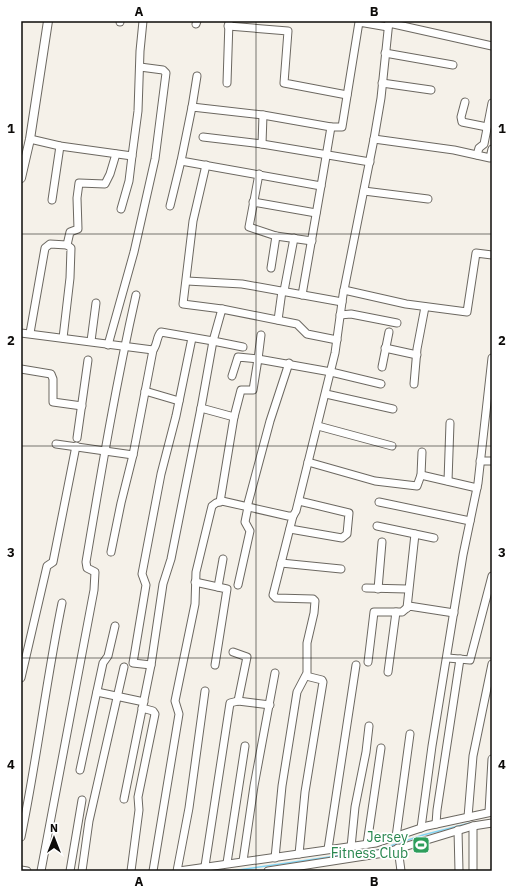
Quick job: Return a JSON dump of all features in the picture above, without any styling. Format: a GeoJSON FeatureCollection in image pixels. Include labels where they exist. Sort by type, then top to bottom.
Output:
{"type":"FeatureCollection","features":[{"type":"Feature","properties":{"kind":"main road"},"geometry":{"type":"LineString","coordinates":[[21,175],[30,140],[48,21]]}},
{"type":"Feature","properties":{"kind":"street"},"geometry":{"type":"LineString","coordinates":[[121,209],[128,181],[138,111],[143,21]]}},
{"type":"Feature","properties":{"kind":"street"},"geometry":{"type":"LineString","coordinates":[[192,107],[263,115],[331,127],[342,127],[359,22],[389,24],[492,46]]}},
{"type":"Feature","properties":{"kind":"street"},"geometry":{"type":"LineString","coordinates":[[227,83],[229,24],[288,31],[284,83],[347,95]]}},
{"type":"Feature","properties":{"kind":"street"},"geometry":{"type":"LineString","coordinates":[[275,858],[282,786],[297,692],[306,676],[308,639],[313,620],[315,601],[313,599],[274,597],[281,563],[331,372],[344,290],[374,140],[389,24]]}},
{"type":"Feature","properties":{"kind":"street"},"geometry":{"type":"LineString","coordinates":[[385,53],[453,65]]}},
{"type":"Feature","properties":{"kind":"street"},"geometry":{"type":"LineString","coordinates":[[108,345],[134,252],[156,159],[166,74],[165,70],[140,67]]}},
{"type":"Feature","properties":{"kind":"street"},"geometry":{"type":"LineString","coordinates":[[170,206],[182,160],[197,76]]}},
{"type":"Feature","properties":{"kind":"street"},"geometry":{"type":"LineString","coordinates":[[382,83],[431,90]]}},
{"type":"Feature","properties":{"kind":"street"},"geometry":{"type":"LineString","coordinates":[[465,102],[461,117],[462,122],[487,127]]}},
{"type":"Feature","properties":{"kind":"street"},"geometry":{"type":"LineString","coordinates":[[477,155],[478,148],[484,144],[492,103]]}},
{"type":"Feature","properties":{"kind":"street"},"geometry":{"type":"LineString","coordinates":[[262,144],[263,115]]}},
{"type":"Feature","properties":{"kind":"street"},"geometry":{"type":"LineString","coordinates":[[302,295],[331,127]]}},
{"type":"Feature","properties":{"kind":"street"},"geometry":{"type":"LineString","coordinates":[[203,137],[262,144],[370,162]]}},
{"type":"Feature","properties":{"kind":"street"},"geometry":{"type":"LineString","coordinates":[[30,140],[60,146],[132,156]]}},
{"type":"Feature","properties":{"kind":"street"},"geometry":{"type":"LineString","coordinates":[[374,140],[454,150],[490,158],[492,149]]}},
{"type":"Feature","properties":{"kind":"street"},"geometry":{"type":"LineString","coordinates":[[52,200],[60,146]]}},
{"type":"Feature","properties":{"kind":"street"},"geometry":{"type":"LineString","coordinates":[[67,245],[70,232],[78,229],[77,198],[79,183],[104,184],[110,174],[116,154]]}},
{"type":"Feature","properties":{"kind":"street"},"geometry":{"type":"LineString","coordinates":[[182,160],[321,186]]}},
{"type":"Feature","properties":{"kind":"street"},"geometry":{"type":"LineString","coordinates":[[206,165],[193,221],[187,281],[183,304],[300,325],[305,332],[309,334],[337,340]]}},
{"type":"Feature","properties":{"kind":"street"},"geometry":{"type":"LineString","coordinates":[[259,174],[253,202],[250,227],[276,236],[312,241]]}},
{"type":"Feature","properties":{"kind":"street"},"geometry":{"type":"LineString","coordinates":[[364,191],[428,199]]}},
{"type":"Feature","properties":{"kind":"street"},"geometry":{"type":"LineString","coordinates":[[253,202],[316,213]]}},
{"type":"Feature","properties":{"kind":"street"},"geometry":{"type":"LineString","coordinates":[[271,268],[276,236]]}},
{"type":"Feature","properties":{"kind":"street"},"geometry":{"type":"LineString","coordinates":[[278,320],[294,238]]}},
{"type":"Feature","properties":{"kind":"street"},"geometry":{"type":"LineString","coordinates":[[30,333],[45,248],[50,244],[67,245],[71,248],[71,266],[63,338]]}},
{"type":"Feature","properties":{"kind":"street"},"geometry":{"type":"LineString","coordinates":[[344,290],[426,306],[467,312],[476,252],[492,255]]}},
{"type":"Feature","properties":{"kind":"street"},"geometry":{"type":"LineString","coordinates":[[187,281],[242,284],[342,302]]}},
{"type":"Feature","properties":{"kind":"street"},"geometry":{"type":"LineString","coordinates":[[41,871],[94,590],[95,572],[87,568],[86,562],[104,450],[124,347],[136,295]]}},
{"type":"Feature","properties":{"kind":"street"},"geometry":{"type":"LineString","coordinates":[[91,341],[96,303]]}},
{"type":"Feature","properties":{"kind":"street"},"geometry":{"type":"LineString","coordinates":[[414,384],[417,355],[426,306]]}},
{"type":"Feature","properties":{"kind":"street"},"geometry":{"type":"LineString","coordinates":[[124,799],[151,665],[163,584],[171,559],[213,341],[222,310]]}},
{"type":"Feature","properties":{"kind":"street"},"geometry":{"type":"LineString","coordinates":[[340,315],[351,314],[397,322]]}},
{"type":"Feature","properties":{"kind":"street"},"geometry":{"type":"LineString","coordinates":[[111,552],[133,455],[153,350],[156,346],[158,335],[161,332],[244,347]]}},
{"type":"Feature","properties":{"kind":"street"},"geometry":{"type":"LineString","coordinates":[[382,367],[388,332]]}},
{"type":"Feature","properties":{"kind":"street"},"geometry":{"type":"LineString","coordinates":[[21,333],[153,350]]}},
{"type":"Feature","properties":{"kind":"street"},"geometry":{"type":"LineString","coordinates":[[220,502],[234,417],[241,390],[253,390],[261,334]]}},
{"type":"Feature","properties":{"kind":"street"},"geometry":{"type":"LineString","coordinates":[[151,665],[133,663],[146,585],[142,574],[161,474],[179,401],[192,338]]}},
{"type":"Feature","properties":{"kind":"street"},"geometry":{"type":"LineString","coordinates":[[385,348],[417,355]]}},
{"type":"Feature","properties":{"kind":"street"},"geometry":{"type":"LineString","coordinates":[[232,376],[238,357],[289,363],[381,384]]}},
{"type":"Feature","properties":{"kind":"street"},"geometry":{"type":"LineString","coordinates":[[421,828],[432,746],[470,520],[477,488],[492,358]]}},
{"type":"Feature","properties":{"kind":"street"},"geometry":{"type":"LineString","coordinates":[[77,438],[88,360]]}},
{"type":"Feature","properties":{"kind":"street"},"geometry":{"type":"LineString","coordinates":[[238,585],[250,532],[245,522],[248,507],[270,421],[289,363]]}},
{"type":"Feature","properties":{"kind":"street"},"geometry":{"type":"LineString","coordinates":[[21,369],[51,374],[53,379],[53,402],[82,406]]}},
{"type":"Feature","properties":{"kind":"street"},"geometry":{"type":"LineString","coordinates":[[145,391],[179,401]]}},
{"type":"Feature","properties":{"kind":"street"},"geometry":{"type":"LineString","coordinates":[[326,394],[393,408]]}},
{"type":"Feature","properties":{"kind":"street"},"geometry":{"type":"LineString","coordinates":[[201,408],[234,417]]}},
{"type":"Feature","properties":{"kind":"street"},"geometry":{"type":"LineString","coordinates":[[448,481],[450,423]]}},
{"type":"Feature","properties":{"kind":"street"},"geometry":{"type":"LineString","coordinates":[[318,426],[392,446]]}},
{"type":"Feature","properties":{"kind":"street"},"geometry":{"type":"LineString","coordinates":[[56,444],[133,455]]}},
{"type":"Feature","properties":{"kind":"street"},"geometry":{"type":"LineString","coordinates":[[21,678],[47,566],[53,562],[76,446]]}},
{"type":"Feature","properties":{"kind":"street"},"geometry":{"type":"LineString","coordinates":[[308,462],[375,481],[415,486],[419,485],[422,452]]}},
{"type":"Feature","properties":{"kind":"street"},"geometry":{"type":"LineString","coordinates":[[480,461],[492,461]]}},
{"type":"Feature","properties":{"kind":"street"},"geometry":{"type":"LineString","coordinates":[[421,475],[477,488]]}},
{"type":"Feature","properties":{"kind":"street"},"geometry":{"type":"LineString","coordinates":[[290,529],[342,538],[347,534],[349,513],[298,501]]}},
{"type":"Feature","properties":{"kind":"street"},"geometry":{"type":"LineString","coordinates":[[153,871],[179,714],[175,700],[194,604],[195,582],[211,510],[214,504],[220,502],[293,516]]}},
{"type":"Feature","properties":{"kind":"street"},"geometry":{"type":"LineString","coordinates":[[379,502],[470,520]]}},
{"type":"Feature","properties":{"kind":"street"},"geometry":{"type":"LineString","coordinates":[[377,526],[434,538]]}},
{"type":"Feature","properties":{"kind":"street"},"geometry":{"type":"LineString","coordinates":[[407,608],[407,590],[415,534]]}},
{"type":"Feature","properties":{"kind":"street"},"geometry":{"type":"LineString","coordinates":[[378,589],[382,542]]}},
{"type":"Feature","properties":{"kind":"street"},"geometry":{"type":"LineString","coordinates":[[218,586],[223,559]]}},
{"type":"Feature","properties":{"kind":"street"},"geometry":{"type":"LineString","coordinates":[[281,563],[341,569]]}},
{"type":"Feature","properties":{"kind":"street"},"geometry":{"type":"LineString","coordinates":[[448,658],[470,660],[491,588],[492,576]]}},
{"type":"Feature","properties":{"kind":"street"},"geometry":{"type":"LineString","coordinates":[[195,582],[218,586],[227,590],[215,665]]}},
{"type":"Feature","properties":{"kind":"street"},"geometry":{"type":"LineString","coordinates":[[366,588],[407,590]]}},
{"type":"Feature","properties":{"kind":"street"},"geometry":{"type":"LineString","coordinates":[[21,837],[29,800],[52,653],[62,603]]}},
{"type":"Feature","properties":{"kind":"street"},"geometry":{"type":"LineString","coordinates":[[368,662],[374,612],[402,612],[409,606],[430,608],[454,613]]}},
{"type":"Feature","properties":{"kind":"street"},"geometry":{"type":"LineString","coordinates":[[388,672],[396,612]]}},
{"type":"Feature","properties":{"kind":"street"},"geometry":{"type":"LineString","coordinates":[[80,770],[103,663],[108,656],[115,626]]}},
{"type":"Feature","properties":{"kind":"street"},"geometry":{"type":"LineString","coordinates":[[233,652],[246,657],[238,701]]}},
{"type":"Feature","properties":{"kind":"street"},"geometry":{"type":"LineString","coordinates":[[436,824],[460,660]]}},
{"type":"Feature","properties":{"kind":"street"},"geometry":{"type":"LineString","coordinates":[[468,817],[473,756],[492,664]]}},
{"type":"Feature","properties":{"kind":"street"},"geometry":{"type":"LineString","coordinates":[[328,850],[356,665]]}},
{"type":"Feature","properties":{"kind":"street"},"geometry":{"type":"LineString","coordinates":[[82,871],[89,821],[124,667]]}},
{"type":"Feature","properties":{"kind":"street"},"geometry":{"type":"LineString","coordinates":[[243,861],[254,786],[276,673]]}},
{"type":"Feature","properties":{"kind":"street"},"geometry":{"type":"LineString","coordinates":[[299,854],[306,786],[323,682],[322,680],[306,676]]}},
{"type":"Feature","properties":{"kind":"street"},"geometry":{"type":"LineString","coordinates":[[205,691],[189,808],[178,871],[367,844],[396,837],[436,824],[491,812],[492,759]]}},
{"type":"Feature","properties":{"kind":"street"},"geometry":{"type":"LineString","coordinates":[[96,692],[143,705],[155,714],[138,797],[139,810],[131,871]]}},
{"type":"Feature","properties":{"kind":"street"},"geometry":{"type":"LineString","coordinates":[[205,866],[229,705],[231,701],[238,701],[270,705]]}},
{"type":"Feature","properties":{"kind":"street"},"geometry":{"type":"LineString","coordinates":[[351,847],[355,807],[366,752],[369,726]]}},
{"type":"Feature","properties":{"kind":"street"},"geometry":{"type":"LineString","coordinates":[[396,837],[410,734]]}},
{"type":"Feature","properties":{"kind":"street"},"geometry":{"type":"LineString","coordinates":[[227,863],[245,746]]}},
{"type":"Feature","properties":{"kind":"street"},"geometry":{"type":"LineString","coordinates":[[367,844],[381,748]]}},
{"type":"Feature","properties":{"kind":"street"},"geometry":{"type":"LineString","coordinates":[[70,871],[82,800]]}},
{"type":"Feature","properties":{"kind":"street"},"geometry":{"type":"LineString","coordinates":[[268,871],[316,868],[384,853],[458,830],[492,823]]}},
{"type":"Feature","properties":{"kind":"street"},"geometry":{"type":"LineString","coordinates":[[472,871],[473,826]]}},
{"type":"Feature","properties":{"kind":"street"},"geometry":{"type":"LineString","coordinates":[[458,830],[459,871]]}},
{"type":"Feature","properties":{"kind":"street"},"geometry":{"type":"LineString","coordinates":[[398,848],[401,871]]}},
{"type":"Feature","properties":{"kind":"street"},"geometry":{"type":"LineString","coordinates":[[21,870],[28,871]]}},
{"type":"Feature","properties":{"kind":"waterway"},"geometry":{"type":"LineString","coordinates":[[231,871],[378,850],[423,835],[470,823]]}},
{"type":"Feature","properties":{"kind":"place","name":"Jersey Fitness Club"},"geometry":{"type":"Point","coordinates":[421,845]}}]}
